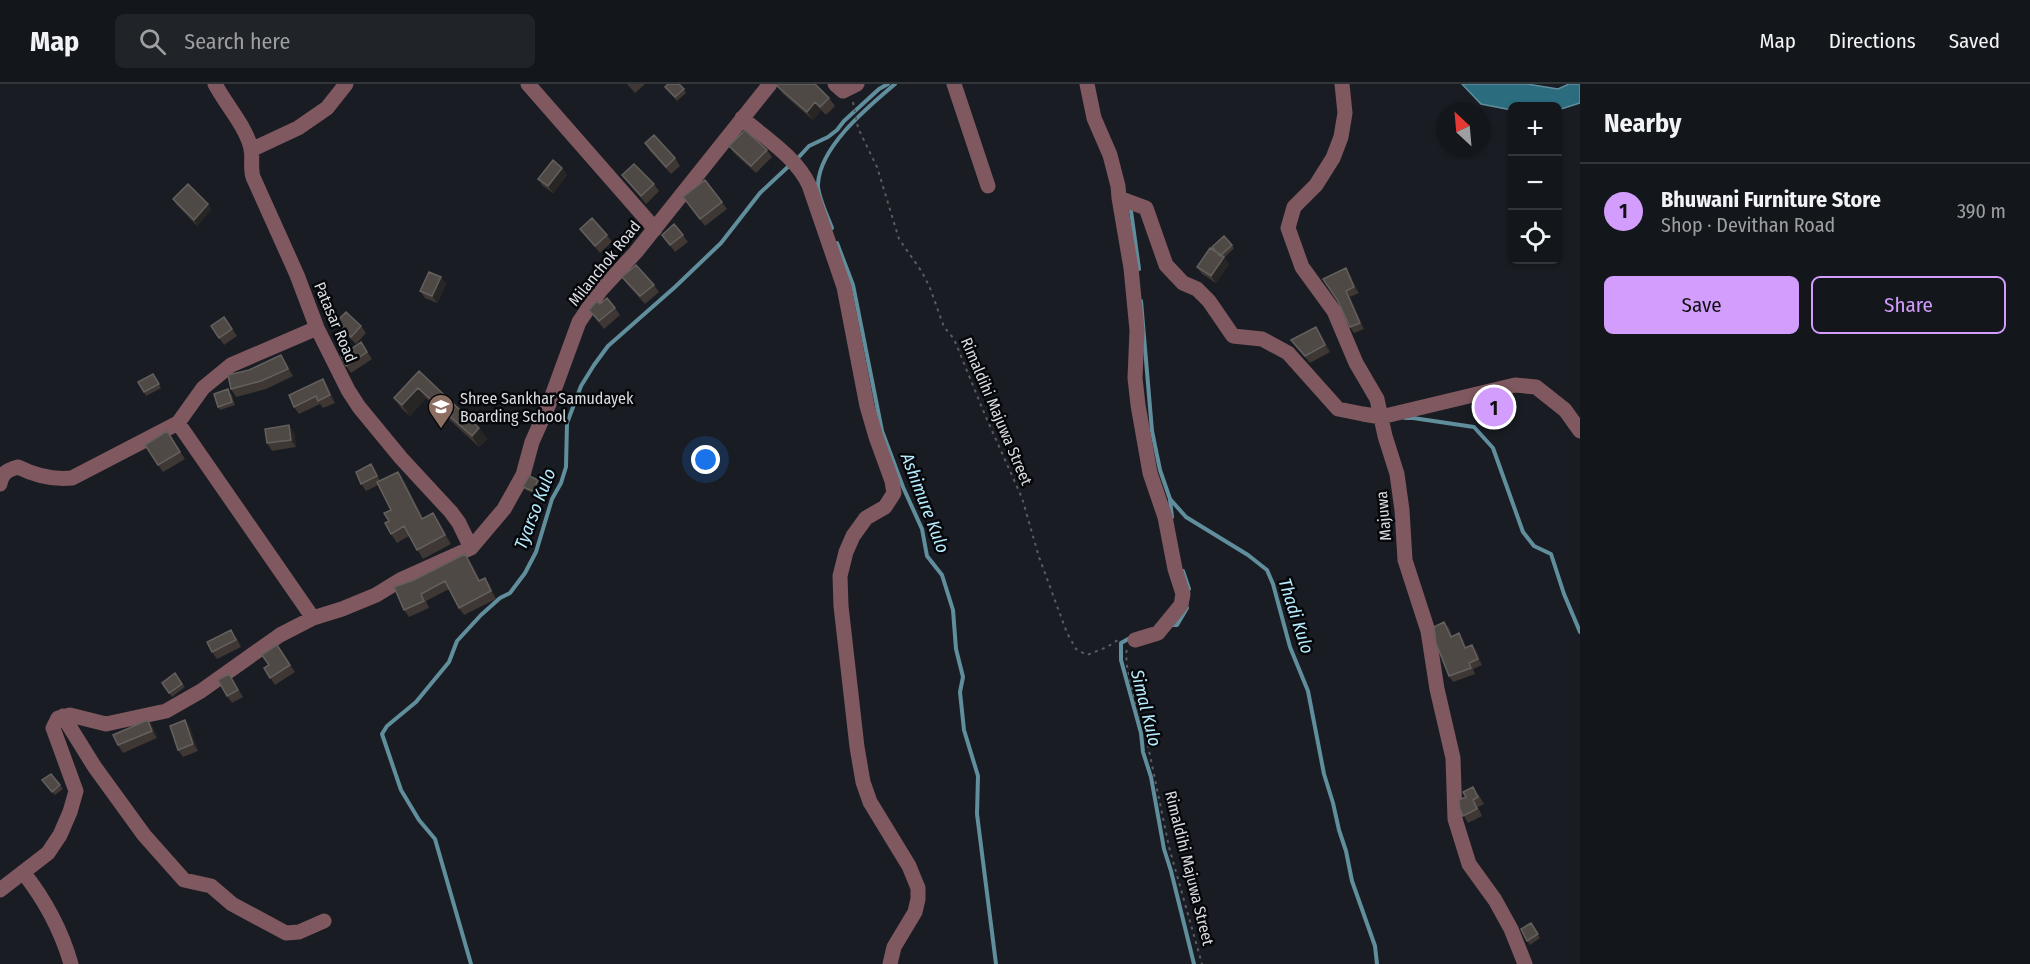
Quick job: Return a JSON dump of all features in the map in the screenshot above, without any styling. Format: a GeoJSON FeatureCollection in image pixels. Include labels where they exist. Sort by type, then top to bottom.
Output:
{"type":"FeatureCollection","features":[{"type":"Feature","properties":{"kind":"street","name":"Patasar Road"},"geometry":{"type":"LineString","coordinates":[[215,84],[245,134],[251,150],[253,177],[297,275],[316,328],[338,372],[359,407],[401,458],[451,512],[471,548]]}},
{"type":"Feature","properties":{"kind":"street"},"geometry":{"type":"LineString","coordinates":[[251,150],[298,128],[327,108],[345,84]]}},
{"type":"Feature","properties":{"kind":"street"},"geometry":{"type":"LineString","coordinates":[[528,84],[655,229]]}},
{"type":"Feature","properties":{"kind":"street","name":"Milanchok Road"},"geometry":{"type":"LineString","coordinates":[[471,548],[504,509],[523,475],[532,442],[549,404],[579,322],[600,291],[655,229],[770,84]]}},
{"type":"Feature","properties":{"kind":"street"},"geometry":{"type":"LineString","coordinates":[[835,84],[843,92],[857,84]]}},
{"type":"Feature","properties":{"kind":"street"},"geometry":{"type":"LineString","coordinates":[[954,84],[988,186]]}},
{"type":"Feature","properties":{"kind":"street"},"geometry":{"type":"LineString","coordinates":[[1088,84],[1094,118],[1110,155],[1122,199],[1137,330],[1135,378],[1138,405],[1150,473],[1165,517],[1175,569],[1183,594],[1181,605],[1158,633],[1130,638]]}},
{"type":"Feature","properties":{"kind":"street","name":"Majuwa"},"geometry":{"type":"LineString","coordinates":[[1342,84],[1345,113],[1341,136],[1333,158],[1316,185],[1294,207],[1288,228],[1302,267],[1334,311],[1356,363],[1377,399],[1385,436],[1397,474],[1405,560],[1428,631],[1437,689],[1453,758],[1455,819],[1469,864],[1495,900],[1511,929],[1525,964]]}},
{"type":"Feature","properties":{"kind":"street"},"geometry":{"type":"LineString","coordinates":[[742,118],[804,174],[844,287],[867,406],[892,481],[894,493],[885,507],[866,518],[853,536],[840,576],[841,606],[863,783],[870,802],[909,866],[918,888],[915,912],[894,947],[890,964]]}},
{"type":"Feature","properties":{"kind":"street"},"geometry":{"type":"LineString","coordinates":[[1122,199],[1146,208],[1166,265],[1183,283],[1197,289],[1209,301],[1233,336],[1262,339],[1288,353],[1338,409],[1381,417],[1515,385],[1536,387],[1565,410],[1580,431]]}},
{"type":"Feature","properties":{"kind":"street"},"geometry":{"type":"LineString","coordinates":[[0,484],[2,476],[8,470],[18,467],[32,474],[55,480],[72,478],[178,423],[203,388],[231,365],[316,328]]}},
{"type":"Feature","properties":{"kind":"street"},"geometry":{"type":"LineString","coordinates":[[178,423],[313,618]]}},
{"type":"Feature","properties":{"kind":"street"},"geometry":{"type":"LineString","coordinates":[[0,890],[48,853],[60,835],[70,812],[76,791],[52,728],[58,718],[70,715],[106,724],[166,711],[201,691],[280,636],[313,618],[376,595],[402,579],[471,548]]}},
{"type":"Feature","properties":{"kind":"street"},"geometry":{"type":"LineString","coordinates":[[63,716],[94,766],[144,835],[184,880],[211,886],[232,904],[286,933],[299,932],[324,921]]}},
{"type":"Feature","properties":{"kind":"street"},"geometry":{"type":"LineString","coordinates":[[24,872],[43,897],[64,939],[71,964]]}},
{"type":"Feature","properties":{"kind":"path","name":"Rimaldihi Majuwa Street"},"geometry":{"type":"LineString","coordinates":[[852,99],[858,128],[874,158],[899,239],[930,288],[944,327],[954,339],[1022,498],[1039,557],[1067,633],[1076,649],[1087,655],[1130,638]]}},
{"type":"Feature","properties":{"kind":"path","name":"Rimaldihi Majuwa Street"},"geometry":{"type":"LineString","coordinates":[[1130,638],[1126,653],[1127,666],[1161,801],[1169,847],[1202,964]]}},
{"type":"Feature","properties":{"kind":"water"},"geometry":{"type":"Polygon","coordinates":[[[1462,84],[1527,84],[1558,89],[1569,84],[1580,84],[1580,103],[1562,109],[1562,102],[1508,102],[1508,109],[1490,106],[1490,102],[1479,102],[1462,84]]]}},
{"type":"Feature","properties":{"kind":"building"},"geometry":{"type":"Polygon","coordinates":[[[668,84],[679,84],[684,89],[675,97],[665,87],[668,84]]]}},
{"type":"Feature","properties":{"kind":"building"},"geometry":{"type":"Polygon","coordinates":[[[779,84],[815,84],[829,98],[820,107],[815,102],[807,112],[777,86],[779,84]]]}},
{"type":"Feature","properties":{"kind":"building"},"geometry":{"type":"Polygon","coordinates":[[[745,130],[767,150],[751,166],[729,146],[745,130]]]}},
{"type":"Feature","properties":{"kind":"building"},"geometry":{"type":"Polygon","coordinates":[[[654,135],[675,158],[666,167],[645,143],[654,135]]]}},
{"type":"Feature","properties":{"kind":"building"},"geometry":{"type":"Polygon","coordinates":[[[553,160],[562,168],[548,186],[538,179],[553,160]]]}},
{"type":"Feature","properties":{"kind":"building"},"geometry":{"type":"Polygon","coordinates":[[[634,164],[654,184],[641,196],[622,175],[634,164]]]}},
{"type":"Feature","properties":{"kind":"building"},"geometry":{"type":"Polygon","coordinates":[[[705,180],[722,202],[700,219],[683,197],[705,180]]]}},
{"type":"Feature","properties":{"kind":"building"},"geometry":{"type":"Polygon","coordinates":[[[188,184],[208,204],[194,220],[173,199],[188,184]]]}},
{"type":"Feature","properties":{"kind":"building"},"geometry":{"type":"Polygon","coordinates":[[[592,218],[607,235],[595,246],[580,229],[592,218]]]}},
{"type":"Feature","properties":{"kind":"building"},"geometry":{"type":"Polygon","coordinates":[[[674,224],[683,235],[670,245],[662,235],[674,224]]]}},
{"type":"Feature","properties":{"kind":"building"},"geometry":{"type":"Polygon","coordinates":[[[1224,236],[1232,245],[1220,256],[1212,247],[1224,236]]]}},
{"type":"Feature","properties":{"kind":"building"},"geometry":{"type":"Polygon","coordinates":[[[1210,248],[1224,257],[1211,276],[1197,267],[1210,248]]]}},
{"type":"Feature","properties":{"kind":"building"},"geometry":{"type":"Polygon","coordinates":[[[636,265],[654,285],[640,296],[622,277],[636,265]]]}},
{"type":"Feature","properties":{"kind":"building"},"geometry":{"type":"Polygon","coordinates":[[[1346,268],[1354,287],[1346,291],[1360,323],[1350,327],[1338,301],[1323,279],[1346,268]]]}},
{"type":"Feature","properties":{"kind":"building"},"geometry":{"type":"Polygon","coordinates":[[[429,272],[441,277],[432,296],[420,291],[429,272]]]}},
{"type":"Feature","properties":{"kind":"building"},"geometry":{"type":"Polygon","coordinates":[[[607,298],[615,308],[599,321],[589,310],[597,301],[600,304],[607,298]]]}},
{"type":"Feature","properties":{"kind":"building"},"geometry":{"type":"Polygon","coordinates":[[[346,312],[361,326],[351,337],[336,322],[346,312]]]}},
{"type":"Feature","properties":{"kind":"building"},"geometry":{"type":"Polygon","coordinates":[[[224,317],[232,329],[219,338],[211,326],[224,317]]]}},
{"type":"Feature","properties":{"kind":"building"},"geometry":{"type":"Polygon","coordinates":[[[1316,327],[1325,345],[1305,356],[1291,340],[1316,327]]]}},
{"type":"Feature","properties":{"kind":"building"},"geometry":{"type":"Polygon","coordinates":[[[361,342],[367,352],[346,366],[341,356],[361,342]]]}},
{"type":"Feature","properties":{"kind":"building"},"geometry":{"type":"Polygon","coordinates":[[[281,355],[288,369],[261,381],[231,389],[228,375],[249,370],[281,355]]]}},
{"type":"Feature","properties":{"kind":"building"},"geometry":{"type":"Polygon","coordinates":[[[419,371],[479,428],[472,436],[418,388],[402,405],[394,398],[419,371]]]}},
{"type":"Feature","properties":{"kind":"building"},"geometry":{"type":"Polygon","coordinates":[[[153,374],[159,384],[144,392],[138,382],[153,374]]]}},
{"type":"Feature","properties":{"kind":"building"},"geometry":{"type":"Polygon","coordinates":[[[323,379],[330,395],[318,401],[316,396],[294,407],[289,395],[323,379]]]}},
{"type":"Feature","properties":{"kind":"building"},"geometry":{"type":"Polygon","coordinates":[[[228,389],[232,402],[218,407],[214,394],[228,389]]]}},
{"type":"Feature","properties":{"kind":"building"},"geometry":{"type":"Polygon","coordinates":[[[1496,391],[1499,408],[1483,411],[1480,395],[1496,391]]]}},
{"type":"Feature","properties":{"kind":"building"},"geometry":{"type":"Polygon","coordinates":[[[289,425],[291,440],[267,443],[265,429],[289,425]]]}},
{"type":"Feature","properties":{"kind":"building"},"geometry":{"type":"Polygon","coordinates":[[[167,431],[180,452],[158,465],[145,445],[167,431]]]}},
{"type":"Feature","properties":{"kind":"building"},"geometry":{"type":"Polygon","coordinates":[[[371,464],[377,476],[361,484],[356,472],[371,464]]]}},
{"type":"Feature","properties":{"kind":"building"},"geometry":{"type":"Polygon","coordinates":[[[398,472],[422,519],[433,513],[445,535],[417,550],[404,526],[391,534],[385,523],[389,521],[384,513],[391,510],[377,482],[398,472]]]}},
{"type":"Feature","properties":{"kind":"building"},"geometry":{"type":"Polygon","coordinates":[[[529,476],[538,480],[533,491],[523,487],[529,476]]]}},
{"type":"Feature","properties":{"kind":"building"},"geometry":{"type":"Polygon","coordinates":[[[465,554],[479,581],[485,578],[491,591],[459,608],[445,581],[421,594],[424,601],[404,610],[394,587],[414,580],[465,554]]]}},
{"type":"Feature","properties":{"kind":"building"},"geometry":{"type":"Polygon","coordinates":[[[1444,622],[1451,637],[1459,633],[1465,648],[1472,645],[1478,659],[1469,663],[1471,668],[1449,676],[1436,643],[1434,627],[1444,622]]]}},
{"type":"Feature","properties":{"kind":"building"},"geometry":{"type":"Polygon","coordinates":[[[231,630],[236,640],[212,652],[207,642],[231,630]]]}},
{"type":"Feature","properties":{"kind":"building"},"geometry":{"type":"Polygon","coordinates":[[[277,645],[290,665],[270,678],[264,668],[269,665],[262,655],[277,645]]]}},
{"type":"Feature","properties":{"kind":"building"},"geometry":{"type":"Polygon","coordinates":[[[175,673],[182,684],[169,693],[162,683],[175,673]]]}},
{"type":"Feature","properties":{"kind":"building"},"geometry":{"type":"Polygon","coordinates":[[[229,674],[238,690],[227,696],[218,680],[229,674]]]}},
{"type":"Feature","properties":{"kind":"building"},"geometry":{"type":"Polygon","coordinates":[[[148,720],[152,731],[118,745],[113,735],[148,720]]]}},
{"type":"Feature","properties":{"kind":"building"},"geometry":{"type":"Polygon","coordinates":[[[185,720],[193,744],[178,750],[170,726],[185,720]]]}},
{"type":"Feature","properties":{"kind":"building"},"geometry":{"type":"Polygon","coordinates":[[[51,774],[60,785],[52,792],[42,780],[51,774]]]}},
{"type":"Feature","properties":{"kind":"building"},"geometry":{"type":"Polygon","coordinates":[[[1473,787],[1478,797],[1473,800],[1477,809],[1463,816],[1459,800],[1466,797],[1463,792],[1473,787]]]}},
{"type":"Feature","properties":{"kind":"building"},"geometry":{"type":"Polygon","coordinates":[[[1531,923],[1538,934],[1527,941],[1521,929],[1531,923]]]}},
{"type":"Feature","properties":{"kind":"waterway","name":"Tyarso Kulo"},"geometry":{"type":"LineString","coordinates":[[797,159],[809,146],[837,130],[879,89],[888,84]]}},
{"type":"Feature","properties":{"kind":"waterway","name":"Ashimure Kulo"},"geometry":{"type":"LineString","coordinates":[[832,228],[818,189],[821,170],[827,156],[847,128],[895,84]]}},
{"type":"Feature","properties":{"kind":"waterway","name":"Tyarso Kulo"},"geometry":{"type":"LineString","coordinates":[[471,964],[435,839],[419,820],[401,790],[382,734],[387,726],[416,702],[449,662],[457,641],[481,615],[500,598],[510,593],[525,573],[536,552],[552,499],[561,483],[566,467],[567,423],[581,386],[594,365],[608,346],[721,243],[760,193],[791,164]]}},
{"type":"Feature","properties":{"kind":"waterway","name":"Thadi Kulo"},"geometry":{"type":"LineString","coordinates":[[1131,211],[1139,269]]}},
{"type":"Feature","properties":{"kind":"waterway","name":"Ashimure Kulo"},"geometry":{"type":"LineString","coordinates":[[837,243],[853,285],[882,431],[922,529],[927,556],[942,575],[953,610],[956,649],[963,677],[960,692],[964,730],[978,776],[977,814],[996,964]]}},
{"type":"Feature","properties":{"kind":"waterway","name":"Thadi Kulo"},"geometry":{"type":"LineString","coordinates":[[1141,301],[1152,431],[1160,470],[1170,499],[1186,517],[1248,555],[1267,570],[1290,647],[1308,691],[1324,774],[1352,881],[1375,946],[1377,964]]}},
{"type":"Feature","properties":{"kind":"waterway"},"geometry":{"type":"LineString","coordinates":[[1405,418],[1474,427],[1493,448],[1523,532],[1534,546],[1551,554],[1580,632]]}},
{"type":"Feature","properties":{"kind":"waterway","name":"Simal Kulo"},"geometry":{"type":"LineString","coordinates":[[1170,500],[1172,517]]}},
{"type":"Feature","properties":{"kind":"waterway","name":"Simal Kulo"},"geometry":{"type":"LineString","coordinates":[[1183,571],[1189,589]]}},
{"type":"Feature","properties":{"kind":"waterway","name":"Simal Kulo"},"geometry":{"type":"LineString","coordinates":[[1171,625],[1177,625],[1187,608]]}},
{"type":"Feature","properties":{"kind":"waterway","name":"Simal Kulo"},"geometry":{"type":"LineString","coordinates":[[1130,638],[1121,643],[1121,660],[1141,733],[1164,849],[1194,964]]}},
{"type":"Feature","properties":{"kind":"place","name":"Bhuwani Furniture Store"},"geometry":{"type":"Point","coordinates":[1494,407]}},
{"type":"Feature","properties":{"kind":"place","name":"Shree Sankhar Samudayek Boarding School"},"geometry":{"type":"Point","coordinates":[441,430]}}]}
